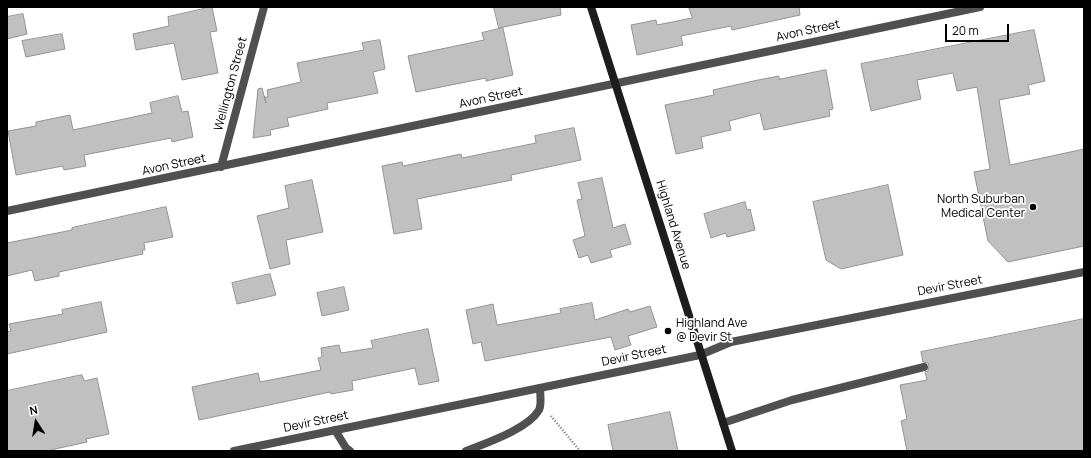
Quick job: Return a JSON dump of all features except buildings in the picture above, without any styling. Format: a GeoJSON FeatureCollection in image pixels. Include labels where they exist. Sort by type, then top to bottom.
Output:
{"type":"FeatureCollection","features":[{"type":"Feature","properties":{"kind":"main road","name":"Highland Avenue"},"geometry":{"type":"LineString","coordinates":[[591,7],[732,451]]}},
{"type":"Feature","properties":{"kind":"street","name":"Wellington Street"},"geometry":{"type":"LineString","coordinates":[[221,167],[264,7]]}},
{"type":"Feature","properties":{"kind":"street","name":"Avon Street"},"geometry":{"type":"LineString","coordinates":[[7,211],[980,7]]}},
{"type":"Feature","properties":{"kind":"street","name":"Devir Street"},"geometry":{"type":"LineString","coordinates":[[234,451],[700,354],[731,342],[1084,272]]}},
{"type":"Feature","properties":{"kind":"street"},"geometry":{"type":"LineString","coordinates":[[723,423],[792,400],[924,367]]}},
{"type":"Feature","properties":{"kind":"street"},"geometry":{"type":"LineString","coordinates":[[466,451],[499,437],[528,421],[539,410],[540,388]]}},
{"type":"Feature","properties":{"kind":"street"},"geometry":{"type":"LineString","coordinates":[[335,430],[346,448],[350,451]]}},
{"type":"Feature","properties":{"kind":"path"},"geometry":{"type":"LineString","coordinates":[[539,410],[550,415],[580,451]]}},
{"type":"Feature","properties":{"kind":"place","name":"North Suburban Medical Center"},"geometry":{"type":"Point","coordinates":[1033,207]}},
{"type":"Feature","properties":{"kind":"place","name":"Highland Ave @ Devir St"},"geometry":{"type":"Point","coordinates":[668,331]}}]}
